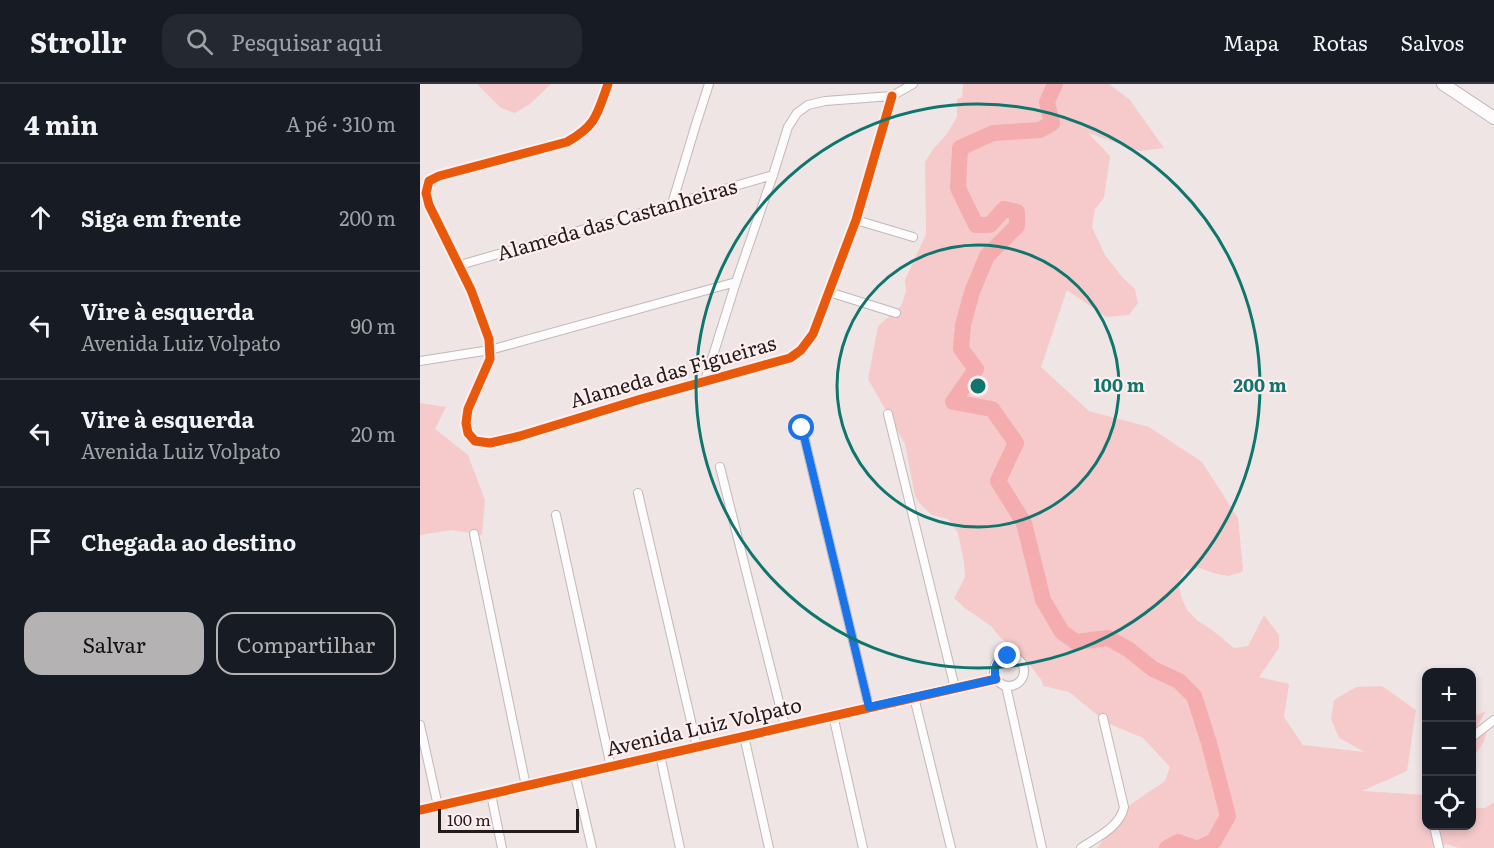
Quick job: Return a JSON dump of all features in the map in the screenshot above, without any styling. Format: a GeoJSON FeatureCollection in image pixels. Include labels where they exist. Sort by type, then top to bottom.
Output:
{"type":"FeatureCollection","features":[{"type":"Feature","properties":{"kind":"main road"},"geometry":{"type":"LineString","coordinates":[[1443,84],[1494,118]]}},
{"type":"Feature","properties":{"kind":"street"},"geometry":{"type":"LineString","coordinates":[[490,350],[489,339],[471,290],[429,205],[426,193],[429,182],[439,176],[567,142],[582,134],[594,121],[608,84]]}},
{"type":"Feature","properties":{"kind":"street"},"geometry":{"type":"LineString","coordinates":[[672,204],[709,84]]}},
{"type":"Feature","properties":{"kind":"street"},"geometry":{"type":"LineString","coordinates":[[705,381],[788,127],[796,112],[808,105],[825,101],[892,96],[913,84]]}},
{"type":"Feature","properties":{"kind":"street","name":"Alameda das Figueiras"},"geometry":{"type":"LineString","coordinates":[[490,350],[490,358],[468,408],[466,423],[468,434],[475,441],[490,443],[790,358],[801,350],[813,334],[856,220],[892,96]]}},
{"type":"Feature","properties":{"kind":"street","name":"Alameda das Castanheiras"},"geometry":{"type":"LineString","coordinates":[[460,265],[773,175]]}},
{"type":"Feature","properties":{"kind":"street"},"geometry":{"type":"LineString","coordinates":[[856,220],[913,237]]}},
{"type":"Feature","properties":{"kind":"street"},"geometry":{"type":"LineString","coordinates":[[420,361],[490,350],[736,282]]}},
{"type":"Feature","properties":{"kind":"street"},"geometry":{"type":"LineString","coordinates":[[829,292],[896,313]]}},
{"type":"Feature","properties":{"kind":"street"},"geometry":{"type":"LineString","coordinates":[[888,414],[955,688]]}},
{"type":"Feature","properties":{"kind":"street"},"geometry":{"type":"LineString","coordinates":[[802,428],[869,707]]}},
{"type":"Feature","properties":{"kind":"street"},"geometry":{"type":"LineString","coordinates":[[720,467],[785,726]]}},
{"type":"Feature","properties":{"kind":"street"},"geometry":{"type":"LineString","coordinates":[[638,493],[697,747]]}},
{"type":"Feature","properties":{"kind":"street"},"geometry":{"type":"LineString","coordinates":[[556,515],[611,767]]}},
{"type":"Feature","properties":{"kind":"street"},"geometry":{"type":"LineString","coordinates":[[474,534],[526,786]]}},
{"type":"Feature","properties":{"kind":"street"},"geometry":{"type":"LineString","coordinates":[[1006,686],[1017,684],[1022,680],[1024,669],[1019,659],[1008,656],[998,661],[994,672],[996,679],[1006,686],[1042,848]]}},
{"type":"Feature","properties":{"kind":"street","name":"Avenida Luiz Volpato"},"geometry":{"type":"LineString","coordinates":[[420,810],[996,679]]}},
{"type":"Feature","properties":{"kind":"street"},"geometry":{"type":"LineString","coordinates":[[914,697],[951,848]]}},
{"type":"Feature","properties":{"kind":"street"},"geometry":{"type":"LineString","coordinates":[[833,716],[863,848]]}},
{"type":"Feature","properties":{"kind":"street"},"geometry":{"type":"LineString","coordinates":[[1081,848],[1116,824],[1124,807],[1103,718]]}},
{"type":"Feature","properties":{"kind":"street"},"geometry":{"type":"LineString","coordinates":[[1476,734],[1494,720]]}},
{"type":"Feature","properties":{"kind":"street"},"geometry":{"type":"LineString","coordinates":[[420,725],[438,806]]}},
{"type":"Feature","properties":{"kind":"street"},"geometry":{"type":"LineString","coordinates":[[744,736],[770,848]]}},
{"type":"Feature","properties":{"kind":"street"},"geometry":{"type":"LineString","coordinates":[[660,755],[680,848]]}},
{"type":"Feature","properties":{"kind":"street"},"geometry":{"type":"LineString","coordinates":[[575,775],[592,848]]}},
{"type":"Feature","properties":{"kind":"street"},"geometry":{"type":"LineString","coordinates":[[490,794],[502,848]]}},
{"type":"Feature","properties":{"kind":"street"},"geometry":{"type":"LineString","coordinates":[[1435,830],[1439,848]]}},
{"type":"Feature","properties":{"kind":"shaded area"},"geometry":{"type":"Polygon","coordinates":[[[477,84],[551,84],[530,104],[515,113],[501,108],[477,84]]]}},
{"type":"Feature","properties":{"kind":"shaded area"},"geometry":{"type":"Polygon","coordinates":[[[963,84],[1109,84],[1130,100],[1164,148],[1140,151],[1088,133],[1110,156],[1104,198],[1095,209],[1092,227],[1105,255],[1135,289],[1138,303],[1129,315],[1106,317],[1067,290],[1041,367],[1089,411],[1149,427],[1202,462],[1238,518],[1243,569],[1242,572],[1228,576],[1200,568],[1186,570],[1178,582],[1181,596],[1187,610],[1198,621],[1234,648],[1248,646],[1264,615],[1279,635],[1279,648],[1259,677],[1289,684],[1284,717],[1303,745],[1365,752],[1339,738],[1331,719],[1334,700],[1356,687],[1382,686],[1416,710],[1407,771],[1362,791],[1422,795],[1422,830],[1476,830],[1476,808],[1485,808],[1494,802],[1494,848],[1458,848],[1447,844],[1430,848],[1097,848],[1131,804],[1165,781],[1170,767],[1143,738],[1107,723],[1069,692],[1043,686],[1033,669],[991,626],[954,598],[965,577],[958,533],[948,519],[932,515],[915,496],[905,444],[868,379],[878,326],[901,306],[906,292],[905,280],[926,234],[925,162],[957,117],[957,99],[962,97],[963,84]]]}},
{"type":"Feature","properties":{"kind":"shaded area"},"geometry":{"type":"Polygon","coordinates":[[[420,403],[446,407],[435,429],[468,455],[485,500],[482,535],[452,530],[420,535],[420,403]]]}},
{"type":"Feature","properties":{"kind":"shaded area"},"geometry":{"type":"Polygon","coordinates":[[[1486,711],[1476,728],[1476,722],[1476,715],[1486,711]]]}},
{"type":"Feature","properties":{"kind":"shaded area"},"geometry":{"type":"Polygon","coordinates":[[[1488,726],[1486,735],[1476,753],[1476,728],[1488,726]]]}},
{"type":"Feature","properties":{"kind":"waterway"},"geometry":{"type":"LineString","coordinates":[[1055,84],[1047,102],[1052,123],[1040,130],[993,133],[960,148],[958,188],[976,225],[990,225],[1004,209],[1017,212],[1017,226],[987,256],[972,292],[963,325],[961,349],[976,369],[953,402],[992,409],[1016,443],[998,481],[1024,523],[1043,600],[1062,632],[1076,642],[1108,638],[1128,649],[1153,669],[1179,681],[1194,696],[1228,816],[1214,841],[1199,848]]}},
{"type":"Feature","properties":{"kind":"waterway"},"geometry":{"type":"LineString","coordinates":[[1167,848],[1178,842],[1195,848]]}},
{"type":"Feature","properties":{"kind":"cycle path"},"geometry":{"type":"LineString","coordinates":[[608,84],[595,118],[585,130],[567,142],[439,176],[429,181],[426,193],[429,205],[471,290],[489,339],[490,359],[468,409],[466,423],[468,433],[475,441],[490,443],[520,436],[641,399],[790,358],[801,350],[813,334],[856,220],[892,96]]}},
{"type":"Feature","properties":{"kind":"cycle path"},"geometry":{"type":"LineString","coordinates":[[420,810],[996,679]]}},
{"type":"Feature","properties":{"kind":"route"},"geometry":{"type":"LineString","coordinates":[[802,428],[869,707],[996,679],[995,666],[998,661],[1008,656]]}}]}
